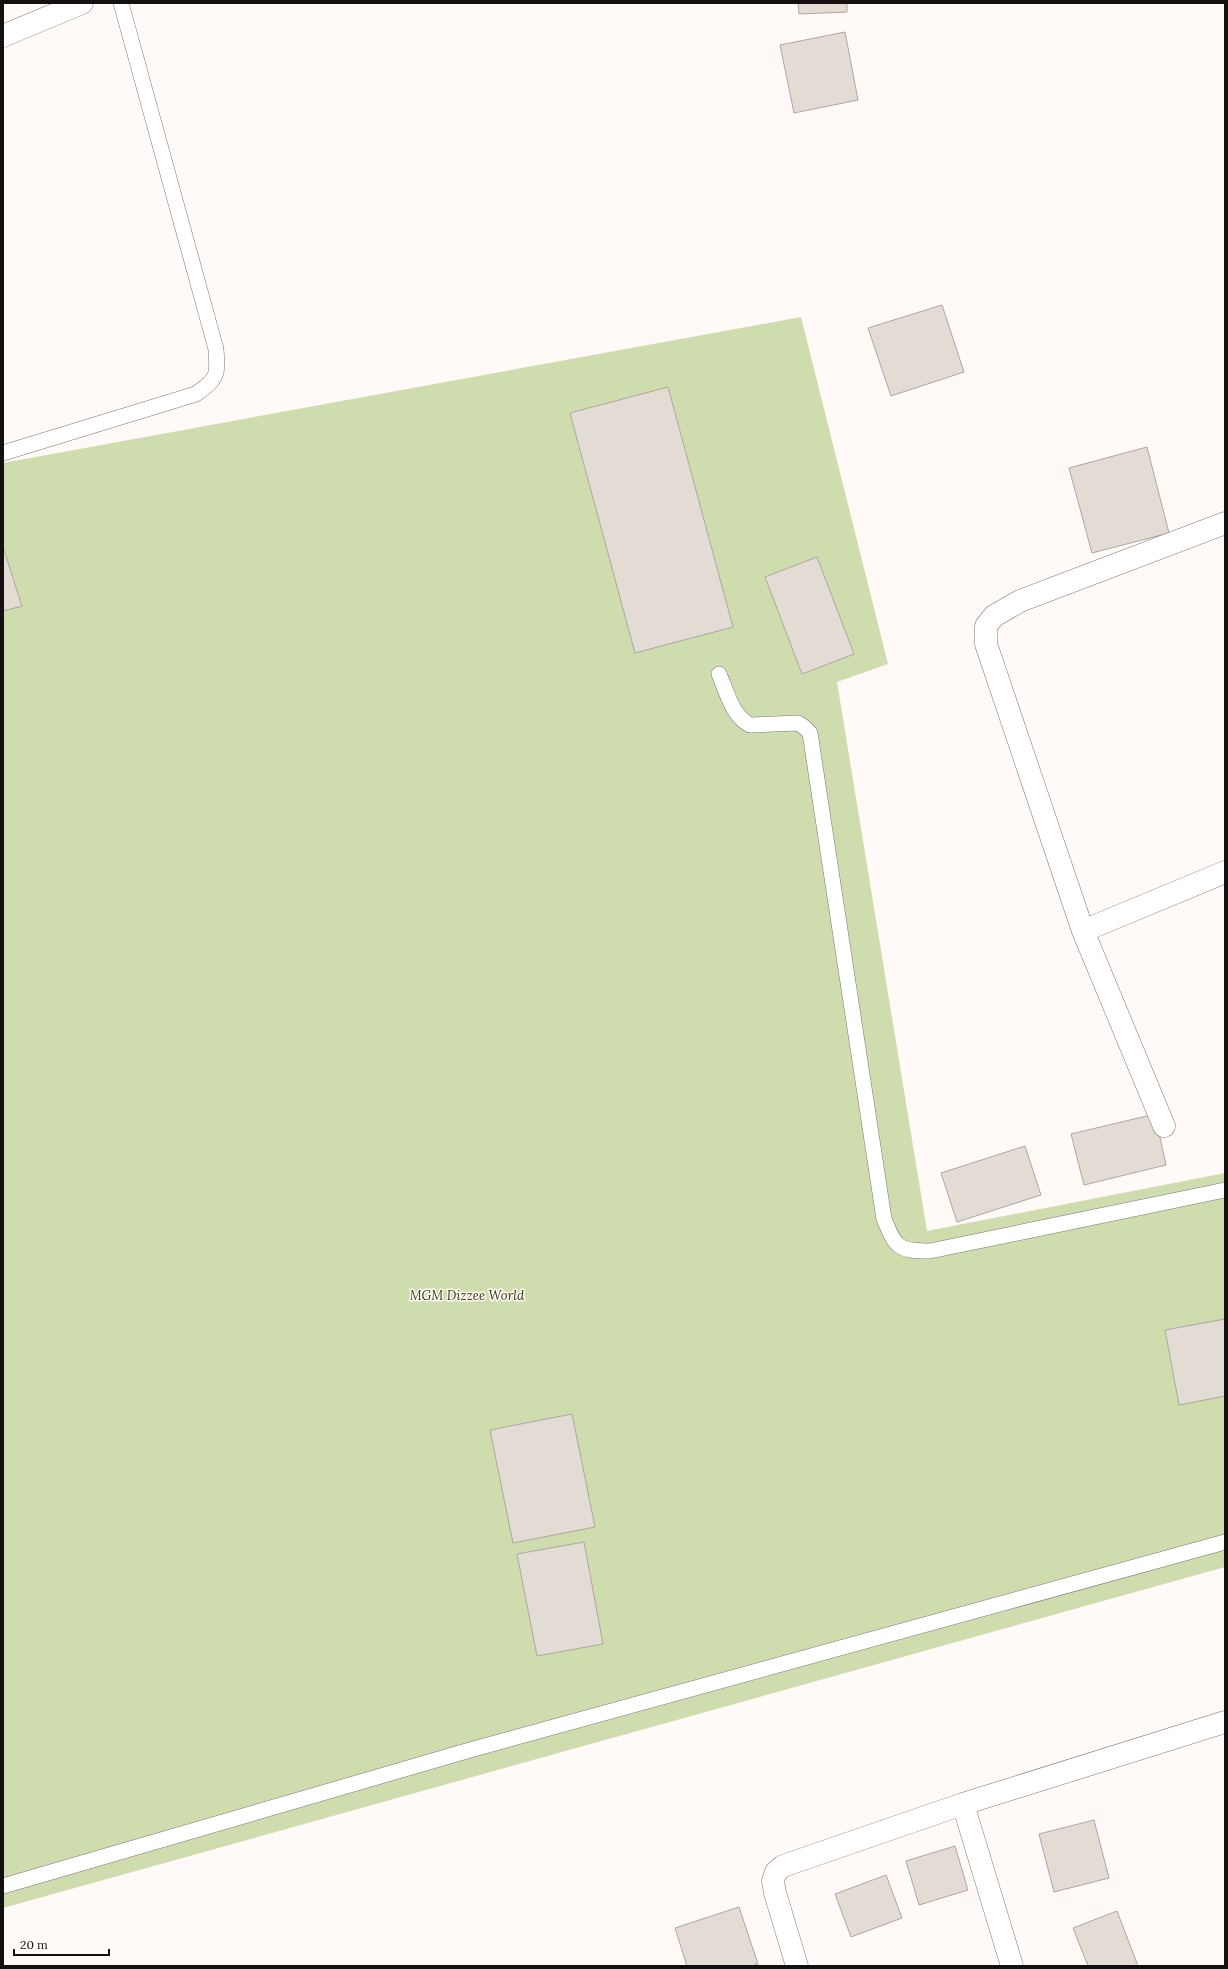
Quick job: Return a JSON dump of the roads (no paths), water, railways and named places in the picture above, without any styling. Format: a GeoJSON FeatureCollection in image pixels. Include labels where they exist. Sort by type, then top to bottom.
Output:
{"type":"FeatureCollection","features":[{"type":"Feature","properties":{"kind":"street"},"geometry":{"type":"LineString","coordinates":[[3,36],[82,3]]}},
{"type":"Feature","properties":{"kind":"street"},"geometry":{"type":"LineString","coordinates":[[1164,1126],[1084,931],[986,644],[986,626],[994,616],[1020,601],[1225,523]]}},
{"type":"Feature","properties":{"kind":"street"},"geometry":{"type":"LineString","coordinates":[[1084,931],[1225,872]]}},
{"type":"Feature","properties":{"kind":"street"},"geometry":{"type":"LineString","coordinates":[[797,1966],[775,1893],[773,1881],[776,1872],[783,1866],[963,1804],[1225,1722]]}},
{"type":"Feature","properties":{"kind":"street"},"geometry":{"type":"LineString","coordinates":[[963,1804],[1012,1966]]}},
{"type":"Feature","properties":{"kind":"lane"},"geometry":{"type":"LineString","coordinates":[[3,453],[196,394],[212,383],[218,370],[216,349],[121,3]]}},
{"type":"Feature","properties":{"kind":"lane"},"geometry":{"type":"LineString","coordinates":[[719,674],[737,716],[743,722],[750,725],[798,723],[810,733],[884,1219],[892,1238],[900,1247],[909,1251],[930,1251],[1225,1190]]}},
{"type":"Feature","properties":{"kind":"lane"},"geometry":{"type":"LineString","coordinates":[[3,1886],[470,1750],[1225,1542]]}},
{"type":"Feature","properties":{"kind":"park label","name":"MGM Dizzee World"},"geometry":{"type":"Point","coordinates":[467,1295]}}]}
